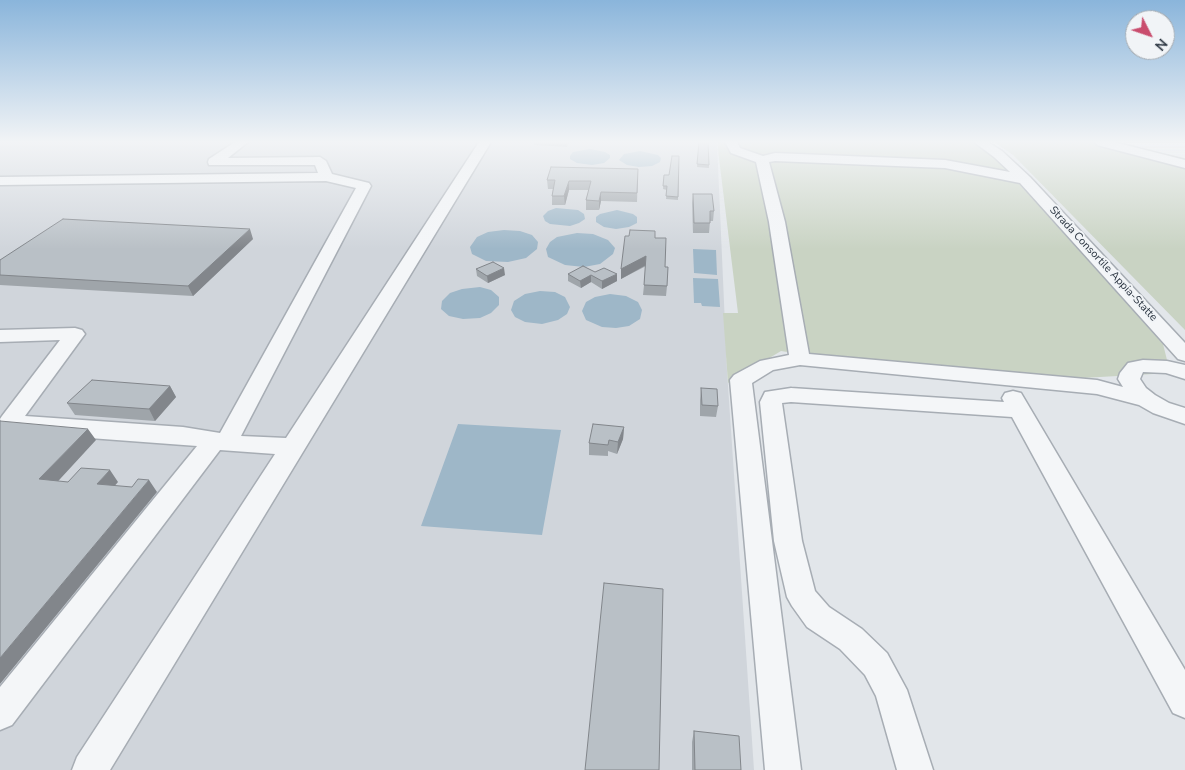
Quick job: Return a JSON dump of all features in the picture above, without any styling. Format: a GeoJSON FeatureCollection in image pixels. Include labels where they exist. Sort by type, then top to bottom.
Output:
{"type":"FeatureCollection","features":[{"type":"Feature","properties":{"kind":"street"},"geometry":{"type":"LineString","coordinates":[[0,181],[326,178],[364,186],[220,442],[0,713]]}},
{"type":"Feature","properties":{"kind":"street"},"geometry":{"type":"LineString","coordinates":[[90,770],[462,178]]}},
{"type":"Feature","properties":{"kind":"street"},"geometry":{"type":"LineString","coordinates":[[766,178],[777,222],[800,360]]}},
{"type":"Feature","properties":{"kind":"street"},"geometry":{"type":"LineString","coordinates":[[1016,178],[1025,180]]}},
{"type":"Feature","properties":{"kind":"street","name":"Strada Consortile Appia-Statte"},"geometry":{"type":"LineString","coordinates":[[1025,180],[1160,325],[1185,355]]}},
{"type":"Feature","properties":{"kind":"street","name":"Strada Consortile Appia-Statte"},"geometry":{"type":"LineString","coordinates":[[1160,325],[1176,369]]}},
{"type":"Feature","properties":{"kind":"street"},"geometry":{"type":"LineString","coordinates":[[0,336],[75,334],[10,421],[36,426],[183,436],[220,442],[294,447]]}},
{"type":"Feature","properties":{"kind":"street"},"geometry":{"type":"LineString","coordinates":[[783,770],[741,380],[767,365],[800,360],[1097,386],[1147,400]]}},
{"type":"Feature","properties":{"kind":"street"},"geometry":{"type":"LineString","coordinates":[[1176,369],[1149,366],[1135,368],[1130,373],[1129,379],[1138,393],[1147,400],[1161,408],[1185,416]]}},
{"type":"Feature","properties":{"kind":"street"},"geometry":{"type":"LineString","coordinates":[[1003,378],[1185,701]]}},
{"type":"Feature","properties":{"kind":"street"},"geometry":{"type":"LineString","coordinates":[[1097,386],[1129,379]]}},
{"type":"Feature","properties":{"kind":"street"},"geometry":{"type":"LineString","coordinates":[[915,770],[891,690],[876,664],[851,639],[818,616],[802,597],[788,541],[771,402],[773,397],[791,395],[1020,410]]}},
{"type":"Feature","properties":{"kind":"shaded area"},"geometry":{"type":"Polygon","coordinates":[[[0,178],[719,178],[727,371],[754,770],[0,770],[0,178]]]}},
{"type":"Feature","properties":{"kind":"green space"},"geometry":{"type":"Polygon","coordinates":[[[721,178],[1014,178],[1163,344],[1168,364],[1153,374],[1082,378],[869,365],[781,351],[728,383],[723,313],[738,313],[721,178]]]}},
{"type":"Feature","properties":{"kind":"green space"},"geometry":{"type":"Polygon","coordinates":[[[1036,178],[1185,178],[1185,330],[1036,178]]]}},
{"type":"Feature","properties":{"kind":"water"},"geometry":{"type":"Polygon","coordinates":[[[556,208],[578,210],[584,214],[585,219],[570,226],[550,224],[545,221],[543,216],[548,211],[556,208]]]}},
{"type":"Feature","properties":{"kind":"water"},"geometry":{"type":"Polygon","coordinates":[[[617,210],[633,214],[637,217],[637,223],[629,227],[616,229],[604,227],[596,222],[596,217],[600,214],[617,210]]]}},
{"type":"Feature","properties":{"kind":"water"},"geometry":{"type":"Polygon","coordinates":[[[520,231],[532,235],[538,242],[537,249],[526,258],[508,262],[486,261],[472,254],[470,247],[477,237],[488,232],[520,231]]]}},
{"type":"Feature","properties":{"kind":"water"},"geometry":{"type":"Polygon","coordinates":[[[577,233],[593,234],[608,240],[615,248],[613,254],[600,264],[584,267],[565,265],[548,257],[546,249],[550,242],[557,237],[577,233]]]}},
{"type":"Feature","properties":{"kind":"water"},"geometry":{"type":"Polygon","coordinates":[[[693,249],[716,250],[717,275],[694,273],[693,249]]]}},
{"type":"Feature","properties":{"kind":"water"},"geometry":{"type":"Polygon","coordinates":[[[693,278],[718,279],[720,307],[702,306],[701,303],[694,303],[693,278]]]}},
{"type":"Feature","properties":{"kind":"water"},"geometry":{"type":"Polygon","coordinates":[[[480,287],[491,290],[499,297],[499,305],[491,313],[480,318],[463,319],[449,316],[441,309],[442,301],[450,293],[462,289],[480,287]]]}},
{"type":"Feature","properties":{"kind":"water"},"geometry":{"type":"Polygon","coordinates":[[[540,291],[555,292],[565,297],[570,307],[567,314],[558,320],[542,324],[525,322],[515,317],[511,310],[514,301],[525,294],[540,291]]]}},
{"type":"Feature","properties":{"kind":"water"},"geometry":{"type":"Polygon","coordinates":[[[610,294],[626,296],[638,302],[642,310],[640,319],[629,326],[616,328],[602,327],[586,320],[582,311],[586,302],[595,297],[610,294]]]}},
{"type":"Feature","properties":{"kind":"water"},"geometry":{"type":"Polygon","coordinates":[[[458,424],[561,430],[542,535],[421,526],[458,424]]]}},
{"type":"Feature","properties":{"kind":"building"},"geometry":{"type":"Polygon","coordinates":[[[548,178],[638,178],[637,193],[601,192],[599,201],[586,200],[591,181],[569,181],[564,196],[552,196],[555,180],[547,180],[548,178]]]}},
{"type":"Feature","properties":{"kind":"building"},"geometry":{"type":"Polygon","coordinates":[[[664,178],[678,178],[678,197],[666,196],[667,186],[663,186],[664,178]]]}},
{"type":"Feature","properties":{"kind":"building"},"geometry":{"type":"Polygon","coordinates":[[[693,194],[712,194],[714,211],[710,211],[710,223],[694,223],[693,194]]]}},
{"type":"Feature","properties":{"kind":"building"},"geometry":{"type":"Polygon","coordinates":[[[63,219],[250,229],[188,286],[0,275],[0,260],[63,219]]]}},
{"type":"Feature","properties":{"kind":"building"},"geometry":{"type":"Polygon","coordinates":[[[630,230],[655,231],[655,238],[666,238],[665,267],[668,267],[667,286],[644,285],[646,256],[621,269],[625,236],[629,236],[630,230]]]}},
{"type":"Feature","properties":{"kind":"building"},"geometry":{"type":"Polygon","coordinates":[[[493,262],[504,268],[487,276],[476,269],[493,262]]]}},
{"type":"Feature","properties":{"kind":"building"},"geometry":{"type":"Polygon","coordinates":[[[583,266],[595,272],[604,268],[617,274],[602,281],[591,275],[580,281],[568,274],[583,266]]]}},
{"type":"Feature","properties":{"kind":"building"},"geometry":{"type":"Polygon","coordinates":[[[92,380],[170,386],[149,409],[67,403],[92,380]]]}},
{"type":"Feature","properties":{"kind":"building"},"geometry":{"type":"Polygon","coordinates":[[[701,388],[717,389],[718,406],[702,405],[701,388]]]}},
{"type":"Feature","properties":{"kind":"building"},"geometry":{"type":"Polygon","coordinates":[[[0,421],[88,429],[39,479],[68,482],[81,468],[110,470],[97,484],[132,487],[138,479],[149,480],[0,658],[0,421]]]}},
{"type":"Feature","properties":{"kind":"building"},"geometry":{"type":"Polygon","coordinates":[[[593,424],[624,427],[618,442],[609,440],[608,445],[589,443],[593,424]]]}},
{"type":"Feature","properties":{"kind":"building"},"geometry":{"type":"Polygon","coordinates":[[[604,583],[663,589],[659,770],[585,770],[604,583]]]}},
{"type":"Feature","properties":{"kind":"building"},"geometry":{"type":"Polygon","coordinates":[[[694,731],[739,736],[741,770],[695,770],[694,731]]]}}]}
